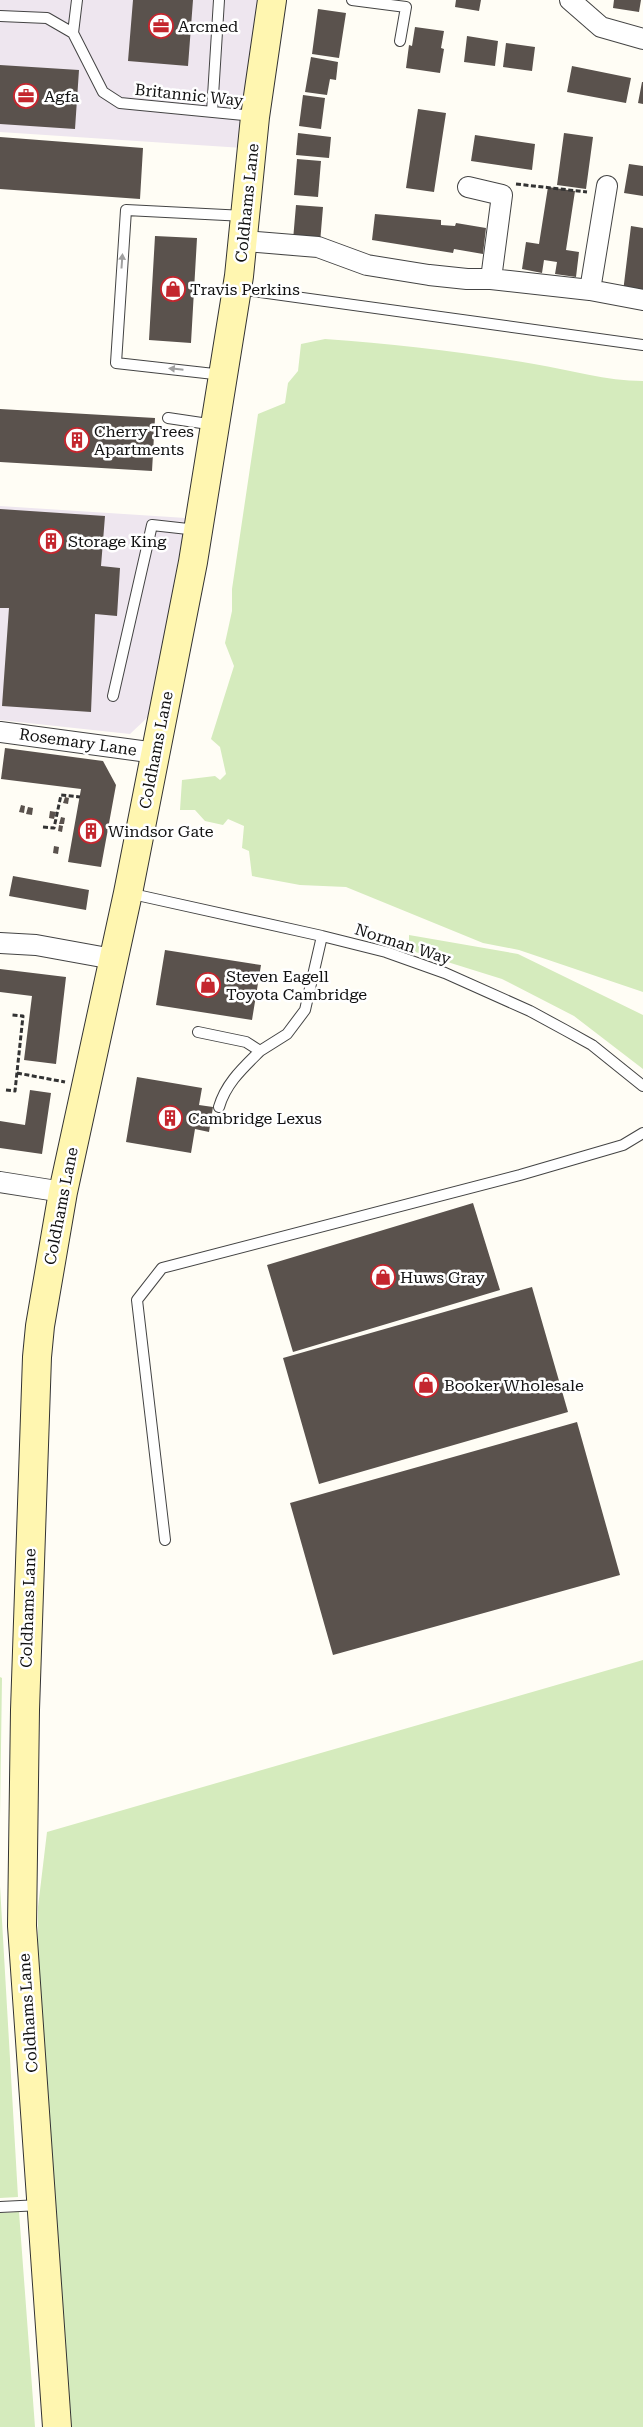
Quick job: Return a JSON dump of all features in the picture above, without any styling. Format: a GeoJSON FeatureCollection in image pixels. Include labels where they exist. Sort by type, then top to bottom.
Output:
{"type":"FeatureCollection","features":[{"type":"Feature","properties":{"kind":"street","name":"Coldhams Lane"},"geometry":{"type":"LineString","coordinates":[[58,2427],[22,1926],[25,1710],[37,1357],[40,1326],[63,1192],[128,893],[198,530],[238,289],[255,117],[272,0]]}},
{"type":"Feature","properties":{"kind":"street"},"geometry":{"type":"LineString","coordinates":[[570,0],[602,27],[643,38]]}},
{"type":"Feature","properties":{"kind":"street"},"geometry":{"type":"LineString","coordinates":[[468,187],[502,195],[491,279]]}},
{"type":"Feature","properties":{"kind":"street"},"geometry":{"type":"LineString","coordinates":[[590,290],[606,190]]}},
{"type":"Feature","properties":{"kind":"street"},"geometry":{"type":"LineString","coordinates":[[245,228],[318,247],[367,265],[467,280],[491,279],[590,290],[643,300]]}},
{"type":"Feature","properties":{"kind":"street","name":"Rosemary Lane"},"geometry":{"type":"LineString","coordinates":[[0,732],[156,753]]}},
{"type":"Feature","properties":{"kind":"street"},"geometry":{"type":"LineString","coordinates":[[0,943],[36,946],[113,959]]}},
{"type":"Feature","properties":{"kind":"street"},"geometry":{"type":"LineString","coordinates":[[0,1182],[63,1192]]}},
{"type":"Feature","properties":{"kind":"lane"},"geometry":{"type":"LineString","coordinates":[[0,16],[47,18],[73,33],[77,0]]}},
{"type":"Feature","properties":{"kind":"lane"},"geometry":{"type":"LineString","coordinates":[[212,112],[219,0]]}},
{"type":"Feature","properties":{"kind":"lane"},"geometry":{"type":"LineString","coordinates":[[352,0],[406,7],[400,41]]}},
{"type":"Feature","properties":{"kind":"lane","name":"Britannic Way"},"geometry":{"type":"LineString","coordinates":[[73,33],[104,92],[120,103],[255,117]]}},
{"type":"Feature","properties":{"kind":"lane"},"geometry":{"type":"LineString","coordinates":[[224,376],[178,368],[116,363],[126,210],[245,228]]}},
{"type":"Feature","properties":{"kind":"lane"},"geometry":{"type":"LineString","coordinates":[[238,289],[643,345]]}},
{"type":"Feature","properties":{"kind":"lane"},"geometry":{"type":"LineString","coordinates":[[168,418],[216,425]]}},
{"type":"Feature","properties":{"kind":"lane"},"geometry":{"type":"LineString","coordinates":[[113,696],[152,525],[198,530]]}},
{"type":"Feature","properties":{"kind":"lane","name":"Norman Way"},"geometry":{"type":"LineString","coordinates":[[128,893],[386,952],[445,973],[530,1011],[592,1045],[643,1086]]}},
{"type":"Feature","properties":{"kind":"lane"},"geometry":{"type":"LineString","coordinates":[[219,1106],[222,1095],[230,1083],[260,1051],[287,1034],[305,1010],[322,936]]}},
{"type":"Feature","properties":{"kind":"lane"},"geometry":{"type":"LineString","coordinates":[[198,1032],[246,1042],[260,1051]]}},
{"type":"Feature","properties":{"kind":"lane"},"geometry":{"type":"LineString","coordinates":[[164,1540],[136,1300],[162,1268],[520,1175],[623,1145],[643,1133]]}},
{"type":"Feature","properties":{"kind":"lane"},"geometry":{"type":"LineString","coordinates":[[0,2207],[42,2205]]}},
{"type":"Feature","properties":{"kind":"path"},"geometry":{"type":"LineString","coordinates":[[502,195],[517,183],[606,190]]}},
{"type":"Feature","properties":{"kind":"path"},"geometry":{"type":"LineString","coordinates":[[43,827],[54,828],[61,794],[80,797]]}},
{"type":"Feature","properties":{"kind":"path"},"geometry":{"type":"LineString","coordinates":[[6,1090],[15,1091],[23,1016],[12,1015]]}},
{"type":"Feature","properties":{"kind":"path"},"geometry":{"type":"LineString","coordinates":[[17,1073],[86,1085]]}},
{"type":"Feature","properties":{"kind":"shaded area"},"geometry":{"type":"Polygon","coordinates":[[[0,0],[260,0],[243,148],[0,132],[0,0]]]}},
{"type":"Feature","properties":{"kind":"shaded area"},"geometry":{"type":"Polygon","coordinates":[[[0,506],[186,518],[149,716],[130,734],[0,720],[0,506]]]}},
{"type":"Feature","properties":{"kind":"green space"},"geometry":{"type":"Polygon","coordinates":[[[325,339],[456,352],[602,377],[643,381],[643,992],[519,950],[483,943],[346,887],[300,885],[252,876],[249,851],[242,848],[244,826],[228,819],[223,825],[205,821],[195,810],[180,810],[182,780],[215,776],[220,780],[226,774],[220,747],[211,739],[234,666],[225,643],[232,611],[232,589],[258,414],[285,403],[288,383],[298,371],[301,344],[325,339]]]}},
{"type":"Feature","properties":{"kind":"green space"},"geometry":{"type":"Polygon","coordinates":[[[409,935],[518,954],[643,1015],[643,1069],[574,1016],[502,979],[409,950],[409,935]]]}},
{"type":"Feature","properties":{"kind":"green space"},"geometry":{"type":"Polygon","coordinates":[[[643,1660],[643,2427],[69,2427],[37,2079],[38,1907],[47,1832],[643,1660]]]}},
{"type":"Feature","properties":{"kind":"green space"},"geometry":{"type":"Polygon","coordinates":[[[0,1677],[2,1678],[0,1817],[0,1677]]]}},
{"type":"Feature","properties":{"kind":"green space"},"geometry":{"type":"Polygon","coordinates":[[[0,1886],[18,2197],[0,2198],[0,1886]]]}},
{"type":"Feature","properties":{"kind":"green space"},"geometry":{"type":"Polygon","coordinates":[[[19,2212],[35,2427],[0,2427],[0,2213],[19,2212]]]}},
{"type":"Feature","properties":{"kind":"building","name":"Arcmed"},"geometry":{"type":"Polygon","coordinates":[[[133,0],[193,0],[188,66],[128,61],[133,0]]]}},
{"type":"Feature","properties":{"kind":"building"},"geometry":{"type":"Polygon","coordinates":[[[456,0],[481,0],[479,11],[455,7],[456,0]]]}},
{"type":"Feature","properties":{"kind":"building"},"geometry":{"type":"Polygon","coordinates":[[[614,0],[641,0],[639,12],[613,8],[614,0]]]}},
{"type":"Feature","properties":{"kind":"building"},"geometry":{"type":"Polygon","coordinates":[[[318,9],[346,13],[339,58],[312,54],[318,9]]]}},
{"type":"Feature","properties":{"kind":"building"},"geometry":{"type":"Polygon","coordinates":[[[415,27],[444,31],[441,48],[444,49],[440,73],[406,68],[409,45],[412,46],[415,27]]]}},
{"type":"Feature","properties":{"kind":"building"},"geometry":{"type":"Polygon","coordinates":[[[467,36],[498,41],[495,66],[464,62],[467,36]]]}},
{"type":"Feature","properties":{"kind":"building"},"geometry":{"type":"Polygon","coordinates":[[[506,43],[535,47],[532,71],[503,67],[506,43]]]}},
{"type":"Feature","properties":{"kind":"building"},"geometry":{"type":"Polygon","coordinates":[[[311,57],[338,62],[336,80],[330,79],[327,95],[305,92],[311,57]]]}},
{"type":"Feature","properties":{"kind":"building"},"geometry":{"type":"Polygon","coordinates":[[[0,65],[79,70],[75,129],[0,124],[0,65]]]}},
{"type":"Feature","properties":{"kind":"building"},"geometry":{"type":"Polygon","coordinates":[[[572,66],[631,78],[626,103],[567,92],[572,66]]]}},
{"type":"Feature","properties":{"kind":"building"},"geometry":{"type":"Polygon","coordinates":[[[643,82],[643,104],[638,103],[643,82]]]}},
{"type":"Feature","properties":{"kind":"building"},"geometry":{"type":"Polygon","coordinates":[[[303,95],[325,98],[321,129],[299,126],[303,95]]]}},
{"type":"Feature","properties":{"kind":"building"},"geometry":{"type":"Polygon","coordinates":[[[418,109],[446,113],[434,192],[406,188],[418,109]]]}},
{"type":"Feature","properties":{"kind":"building"},"geometry":{"type":"Polygon","coordinates":[[[298,133],[331,137],[329,158],[296,155],[298,133]]]}},
{"type":"Feature","properties":{"kind":"building"},"geometry":{"type":"Polygon","coordinates":[[[564,133],[593,137],[586,189],[557,185],[564,133]]]}},
{"type":"Feature","properties":{"kind":"building"},"geometry":{"type":"Polygon","coordinates":[[[475,135],[535,144],[532,170],[471,161],[475,135]]]}},
{"type":"Feature","properties":{"kind":"building"},"geometry":{"type":"Polygon","coordinates":[[[0,137],[143,148],[140,199],[0,189],[0,137]]]}},
{"type":"Feature","properties":{"kind":"building"},"geometry":{"type":"Polygon","coordinates":[[[297,159],[321,161],[318,197],[294,195],[297,159]]]}},
{"type":"Feature","properties":{"kind":"building"},"geometry":{"type":"Polygon","coordinates":[[[629,164],[643,166],[643,196],[624,193],[629,164]]]}},
{"type":"Feature","properties":{"kind":"building"},"geometry":{"type":"Polygon","coordinates":[[[548,187],[575,191],[566,250],[579,252],[576,277],[555,274],[557,262],[544,260],[542,273],[522,269],[526,242],[539,244],[548,187]]]}},
{"type":"Feature","properties":{"kind":"building"},"geometry":{"type":"Polygon","coordinates":[[[296,205],[323,207],[320,243],[293,240],[296,205]]]}},
{"type":"Feature","properties":{"kind":"building"},"geometry":{"type":"Polygon","coordinates":[[[375,214],[441,220],[441,225],[455,226],[456,223],[486,228],[483,254],[454,249],[453,253],[372,240],[375,214]]]}},
{"type":"Feature","properties":{"kind":"building"},"geometry":{"type":"Polygon","coordinates":[[[631,226],[643,228],[643,294],[623,292],[631,226]]]}},
{"type":"Feature","properties":{"kind":"building","name":"Travis Perkins"},"geometry":{"type":"Polygon","coordinates":[[[155,236],[197,238],[191,343],[149,340],[155,236]]]}},
{"type":"Feature","properties":{"kind":"building","name":"Cherry Trees Apartments"},"geometry":{"type":"Polygon","coordinates":[[[0,409],[155,418],[152,471],[0,462],[0,409]]]}},
{"type":"Feature","properties":{"kind":"building"},"geometry":{"type":"Polygon","coordinates":[[[0,509],[105,516],[101,566],[120,568],[117,616],[95,614],[91,712],[2,706],[9,608],[0,608],[0,509]]]}},
{"type":"Feature","properties":{"kind":"building","name":"Windsor Gate"},"geometry":{"type":"Polygon","coordinates":[[[5,748],[103,761],[116,785],[101,867],[68,862],[81,789],[1,779],[5,748]]]}},
{"type":"Feature","properties":{"kind":"building"},"geometry":{"type":"Polygon","coordinates":[[[65,797],[69,798],[68,804],[63,803],[65,797]]]}},
{"type":"Feature","properties":{"kind":"building"},"geometry":{"type":"Polygon","coordinates":[[[21,805],[25,806],[24,813],[19,812],[21,805]]]}},
{"type":"Feature","properties":{"kind":"building"},"geometry":{"type":"Polygon","coordinates":[[[28,807],[33,808],[32,815],[26,814],[28,807]]]}},
{"type":"Feature","properties":{"kind":"building"},"geometry":{"type":"Polygon","coordinates":[[[50,811],[56,812],[54,819],[49,818],[50,811]]]}},
{"type":"Feature","properties":{"kind":"building"},"geometry":{"type":"Polygon","coordinates":[[[61,817],[65,818],[64,824],[59,824],[61,817]]]}},
{"type":"Feature","properties":{"kind":"building"},"geometry":{"type":"Polygon","coordinates":[[[59,825],[63,826],[62,832],[58,831],[59,825]]]}},
{"type":"Feature","properties":{"kind":"building"},"geometry":{"type":"Polygon","coordinates":[[[54,846],[59,847],[58,854],[53,853],[54,846]]]}},
{"type":"Feature","properties":{"kind":"building"},"geometry":{"type":"Polygon","coordinates":[[[13,876],[89,890],[86,910],[9,896],[13,876]]]}},
{"type":"Feature","properties":{"kind":"building","name":"Steven Eagell Toyota Cambridge"},"geometry":{"type":"Polygon","coordinates":[[[165,950],[261,965],[252,1020],[156,1005],[165,950]]]}},
{"type":"Feature","properties":{"kind":"building"},"geometry":{"type":"Polygon","coordinates":[[[0,969],[66,977],[56,1064],[24,1060],[32,996],[0,992],[0,969]]]}},
{"type":"Feature","properties":{"kind":"building","name":"Cambridge Lexus"},"geometry":{"type":"Polygon","coordinates":[[[137,1077],[202,1088],[199,1105],[213,1107],[209,1132],[195,1129],[191,1153],[126,1142],[137,1077]]]}},
{"type":"Feature","properties":{"kind":"building"},"geometry":{"type":"Polygon","coordinates":[[[30,1090],[51,1093],[42,1154],[0,1148],[0,1121],[25,1125],[30,1090]]]}},
{"type":"Feature","properties":{"kind":"building","name":"Huws Gray"},"geometry":{"type":"Polygon","coordinates":[[[473,1203],[500,1290],[293,1352],[267,1265],[473,1203]]]}},
{"type":"Feature","properties":{"kind":"building","name":"Booker Wholesale"},"geometry":{"type":"Polygon","coordinates":[[[532,1287],[568,1412],[319,1484],[283,1358],[532,1287]]]}},
{"type":"Feature","properties":{"kind":"building"},"geometry":{"type":"Polygon","coordinates":[[[577,1422],[620,1575],[333,1655],[290,1503],[577,1422]]]}},
{"type":"Feature","properties":{"kind":"place","name":"Arcmed"},"geometry":{"type":"Point","coordinates":[161,26]}},
{"type":"Feature","properties":{"kind":"place","name":"Agfa"},"geometry":{"type":"Point","coordinates":[26,96]}},
{"type":"Feature","properties":{"kind":"place","name":"Travis Perkins"},"geometry":{"type":"Point","coordinates":[173,289]}},
{"type":"Feature","properties":{"kind":"place","name":"Cherry Trees Apartments"},"geometry":{"type":"Point","coordinates":[77,440]}},
{"type":"Feature","properties":{"kind":"place","name":"Storage King"},"geometry":{"type":"Point","coordinates":[51,541]}},
{"type":"Feature","properties":{"kind":"place","name":"Windsor Gate"},"geometry":{"type":"Point","coordinates":[91,831]}},
{"type":"Feature","properties":{"kind":"place","name":"Steven Eagell Toyota Cambridge"},"geometry":{"type":"Point","coordinates":[208,985]}},
{"type":"Feature","properties":{"kind":"place","name":"Cambridge Lexus"},"geometry":{"type":"Point","coordinates":[170,1118]}},
{"type":"Feature","properties":{"kind":"place","name":"Huws Gray"},"geometry":{"type":"Point","coordinates":[383,1277]}},
{"type":"Feature","properties":{"kind":"place","name":"Booker Wholesale"},"geometry":{"type":"Point","coordinates":[426,1385]}}]}
